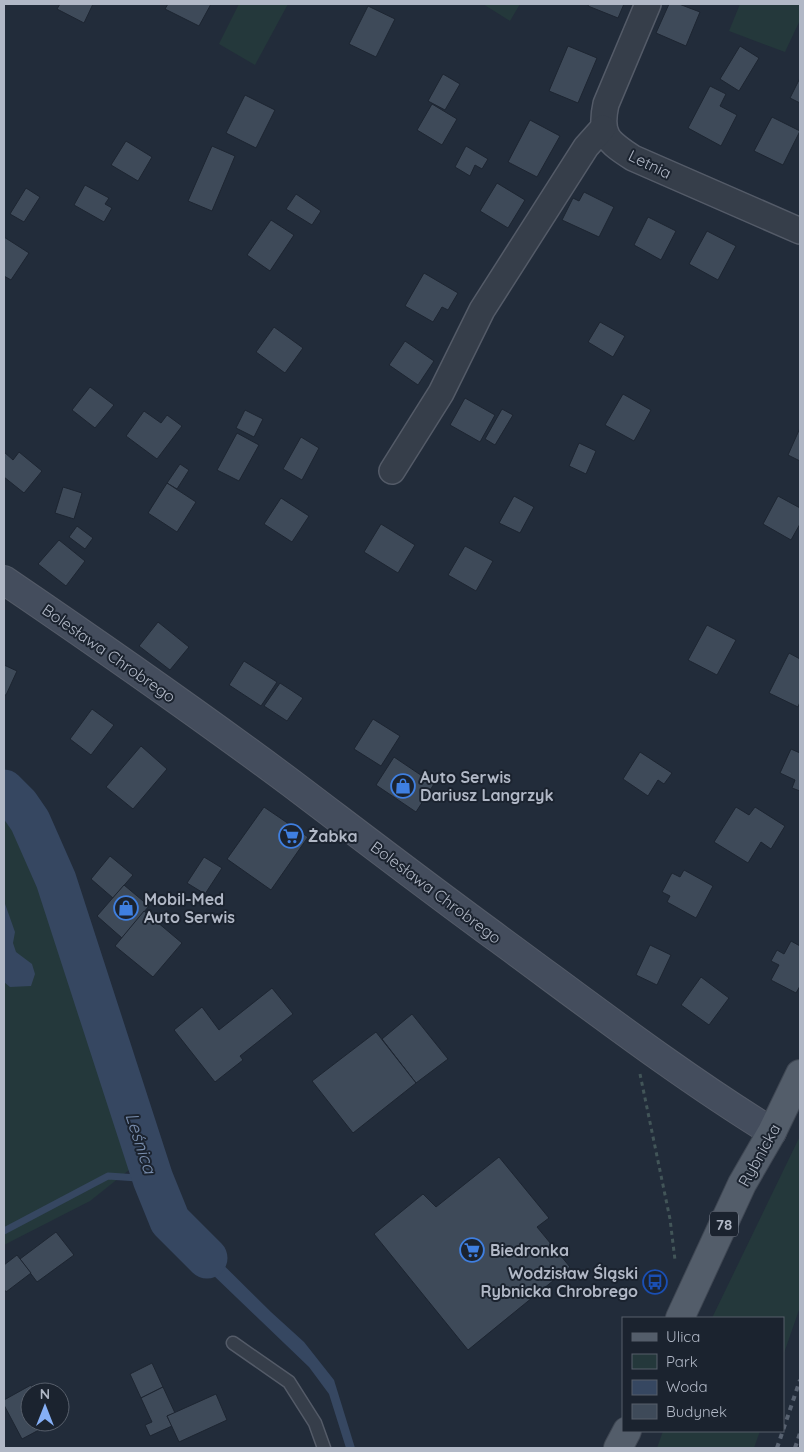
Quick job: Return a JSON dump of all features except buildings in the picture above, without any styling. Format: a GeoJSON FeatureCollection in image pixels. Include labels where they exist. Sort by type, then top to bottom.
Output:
{"type":"FeatureCollection","features":[{"type":"Feature","properties":{"kind":"main road","name":"Rybnicka"},"geometry":{"type":"LineString","coordinates":[[680,1317],[742,1184],[772,1132],[800,1074]]}},
{"type":"Feature","properties":{"kind":"main road"},"geometry":{"type":"LineString","coordinates":[[618,1448],[626,1432]]}},
{"type":"Feature","properties":{"kind":"street"},"geometry":{"type":"LineString","coordinates":[[392,470],[441,393],[482,310],[586,147],[603,128],[606,104],[648,4]]}},
{"type":"Feature","properties":{"kind":"street","name":"Letnia"},"geometry":{"type":"LineString","coordinates":[[603,128],[610,140],[633,158],[800,231]]}},
{"type":"Feature","properties":{"kind":"street","name":"Bolesława Chrobrego"},"geometry":{"type":"LineString","coordinates":[[4,580],[290,783],[397,865],[661,1058],[772,1132]]}},
{"type":"Feature","properties":{"kind":"lane"},"geometry":{"type":"LineString","coordinates":[[233,1343],[289,1382],[315,1423],[324,1448]]}},
{"type":"Feature","properties":{"kind":"path"},"geometry":{"type":"LineString","coordinates":[[639,1069],[670,1219],[675,1260]]}},
{"type":"Feature","properties":{"kind":"green space"},"geometry":{"type":"Polygon","coordinates":[[[239,4],[288,4],[255,65],[219,44],[239,4]]]}},
{"type":"Feature","properties":{"kind":"green space"},"geometry":{"type":"Polygon","coordinates":[[[483,4],[520,4],[510,21],[483,4]]]}},
{"type":"Feature","properties":{"kind":"green space"},"geometry":{"type":"Polygon","coordinates":[[[740,4],[800,4],[800,20],[785,52],[729,31],[740,4]]]}},
{"type":"Feature","properties":{"kind":"green space"},"geometry":{"type":"Polygon","coordinates":[[[4,806],[24,833],[68,972],[134,1166],[90,1201],[4,1245],[4,806]]]}},
{"type":"Feature","properties":{"kind":"green space"},"geometry":{"type":"Polygon","coordinates":[[[800,1136],[800,1307],[784,1353],[784,1317],[712,1317],[800,1136]]]}},
{"type":"Feature","properties":{"kind":"green space"},"geometry":{"type":"Polygon","coordinates":[[[663,1432],[760,1432],[754,1448],[657,1448],[663,1432]]]}},
{"type":"Feature","properties":{"kind":"water"},"geometry":{"type":"Polygon","coordinates":[[[4,901],[15,932],[13,943],[16,952],[32,964],[35,974],[31,986],[10,987],[4,982],[4,901]]]}},
{"type":"Feature","properties":{"kind":"water"},"geometry":{"type":"Polygon","coordinates":[[[175,1213],[178,1214],[178,1219],[186,1228],[304,1342],[334,1380],[355,1448],[346,1448],[329,1394],[309,1367],[169,1231],[163,1221],[174,1216],[175,1213]]]}},
{"type":"Feature","properties":{"kind":"waterway","name":"Leśnica"},"geometry":{"type":"LineString","coordinates":[[4,790],[19,805],[30,821],[56,880],[153,1179],[170,1221],[207,1258]]}},
{"type":"Feature","properties":{"kind":"waterway"},"geometry":{"type":"LineString","coordinates":[[4,1231],[108,1176],[153,1179]]}},
{"type":"Feature","properties":{"kind":"railway"},"geometry":{"type":"LineString","coordinates":[[784,1427],[800,1380]]}},
{"type":"Feature","properties":{"kind":"railway"},"geometry":{"type":"LineString","coordinates":[[777,1448],[782,1432]]}},
{"type":"Feature","properties":{"kind":"railway"},"geometry":{"type":"LineString","coordinates":[[795,1448],[800,1433]]}},
{"type":"Feature","properties":{"kind":"place","name":"Auto Serwis Dariusz Langrzyk"},"geometry":{"type":"Point","coordinates":[403,786]}},
{"type":"Feature","properties":{"kind":"place","name":"Żabka"},"geometry":{"type":"Point","coordinates":[291,836]}},
{"type":"Feature","properties":{"kind":"place","name":"Mobil-Med Auto Serwis"},"geometry":{"type":"Point","coordinates":[126,908]}},
{"type":"Feature","properties":{"kind":"place","name":"Biedronka"},"geometry":{"type":"Point","coordinates":[472,1250]}},
{"type":"Feature","properties":{"kind":"place","name":"Wodzisław Śląski Rybnicka Chrobrego"},"geometry":{"type":"Point","coordinates":[655,1282]}}]}
